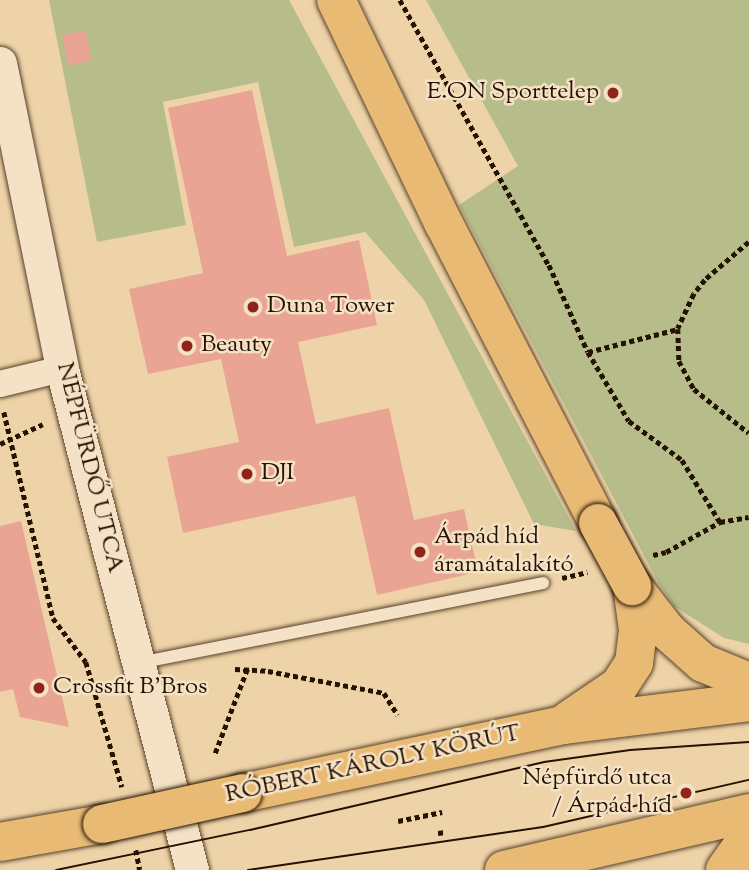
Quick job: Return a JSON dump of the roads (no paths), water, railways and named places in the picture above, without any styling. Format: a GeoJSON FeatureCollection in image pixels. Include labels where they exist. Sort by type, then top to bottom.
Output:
{"type":"FeatureCollection","features":[{"type":"Feature","properties":{"kind":"main road"},"geometry":{"type":"LineString","coordinates":[[336,0],[443,224],[632,586],[667,631],[703,663],[749,682]]}},
{"type":"Feature","properties":{"kind":"main road"},"geometry":{"type":"LineString","coordinates":[[563,724],[619,686],[634,663],[638,631],[632,586]]}},
{"type":"Feature","properties":{"kind":"main road","name":"RÓBERT KÁROLY KÖRÚT"},"geometry":{"type":"LineString","coordinates":[[0,842],[113,809],[243,793],[563,724],[749,702]]}},
{"type":"Feature","properties":{"kind":"main road"},"geometry":{"type":"LineString","coordinates":[[504,870],[749,813]]}},
{"type":"Feature","properties":{"kind":"main road"},"geometry":{"type":"LineString","coordinates":[[725,870],[749,836]]}},
{"type":"Feature","properties":{"kind":"street","name":"NÉPFÜRDŐ UTCA"},"geometry":{"type":"LineString","coordinates":[[0,63],[62,369],[192,870]]}},
{"type":"Feature","properties":{"kind":"street"},"geometry":{"type":"LineString","coordinates":[[1,396],[62,369]]}},
{"type":"Feature","properties":{"kind":"lane"},"geometry":{"type":"LineString","coordinates":[[139,663],[543,583]]}},
{"type":"Feature","properties":{"kind":"tram line"},"geometry":{"type":"LineString","coordinates":[[56,870],[250,830],[544,762],[630,750],[749,742]]}},
{"type":"Feature","properties":{"kind":"tram line"},"geometry":{"type":"LineString","coordinates":[[248,870],[543,827],[749,780]]}},
{"type":"Feature","properties":{"kind":"place","name":"E.ON Sporttelep"},"geometry":{"type":"Point","coordinates":[613,93]}},
{"type":"Feature","properties":{"kind":"place","name":"Duna Tower"},"geometry":{"type":"Point","coordinates":[253,307]}},
{"type":"Feature","properties":{"kind":"place","name":"Beauty"},"geometry":{"type":"Point","coordinates":[187,346]}},
{"type":"Feature","properties":{"kind":"place","name":"DJI"},"geometry":{"type":"Point","coordinates":[247,474]}},
{"type":"Feature","properties":{"kind":"place","name":"Árpád híd áramátalakító"},"geometry":{"type":"Point","coordinates":[420,552]}},
{"type":"Feature","properties":{"kind":"place","name":"Crossfit B'Bros"},"geometry":{"type":"Point","coordinates":[39,688]}},
{"type":"Feature","properties":{"kind":"place","name":"Népfürdő utca / Árpád híd"},"geometry":{"type":"Point","coordinates":[686,793]}}]}
